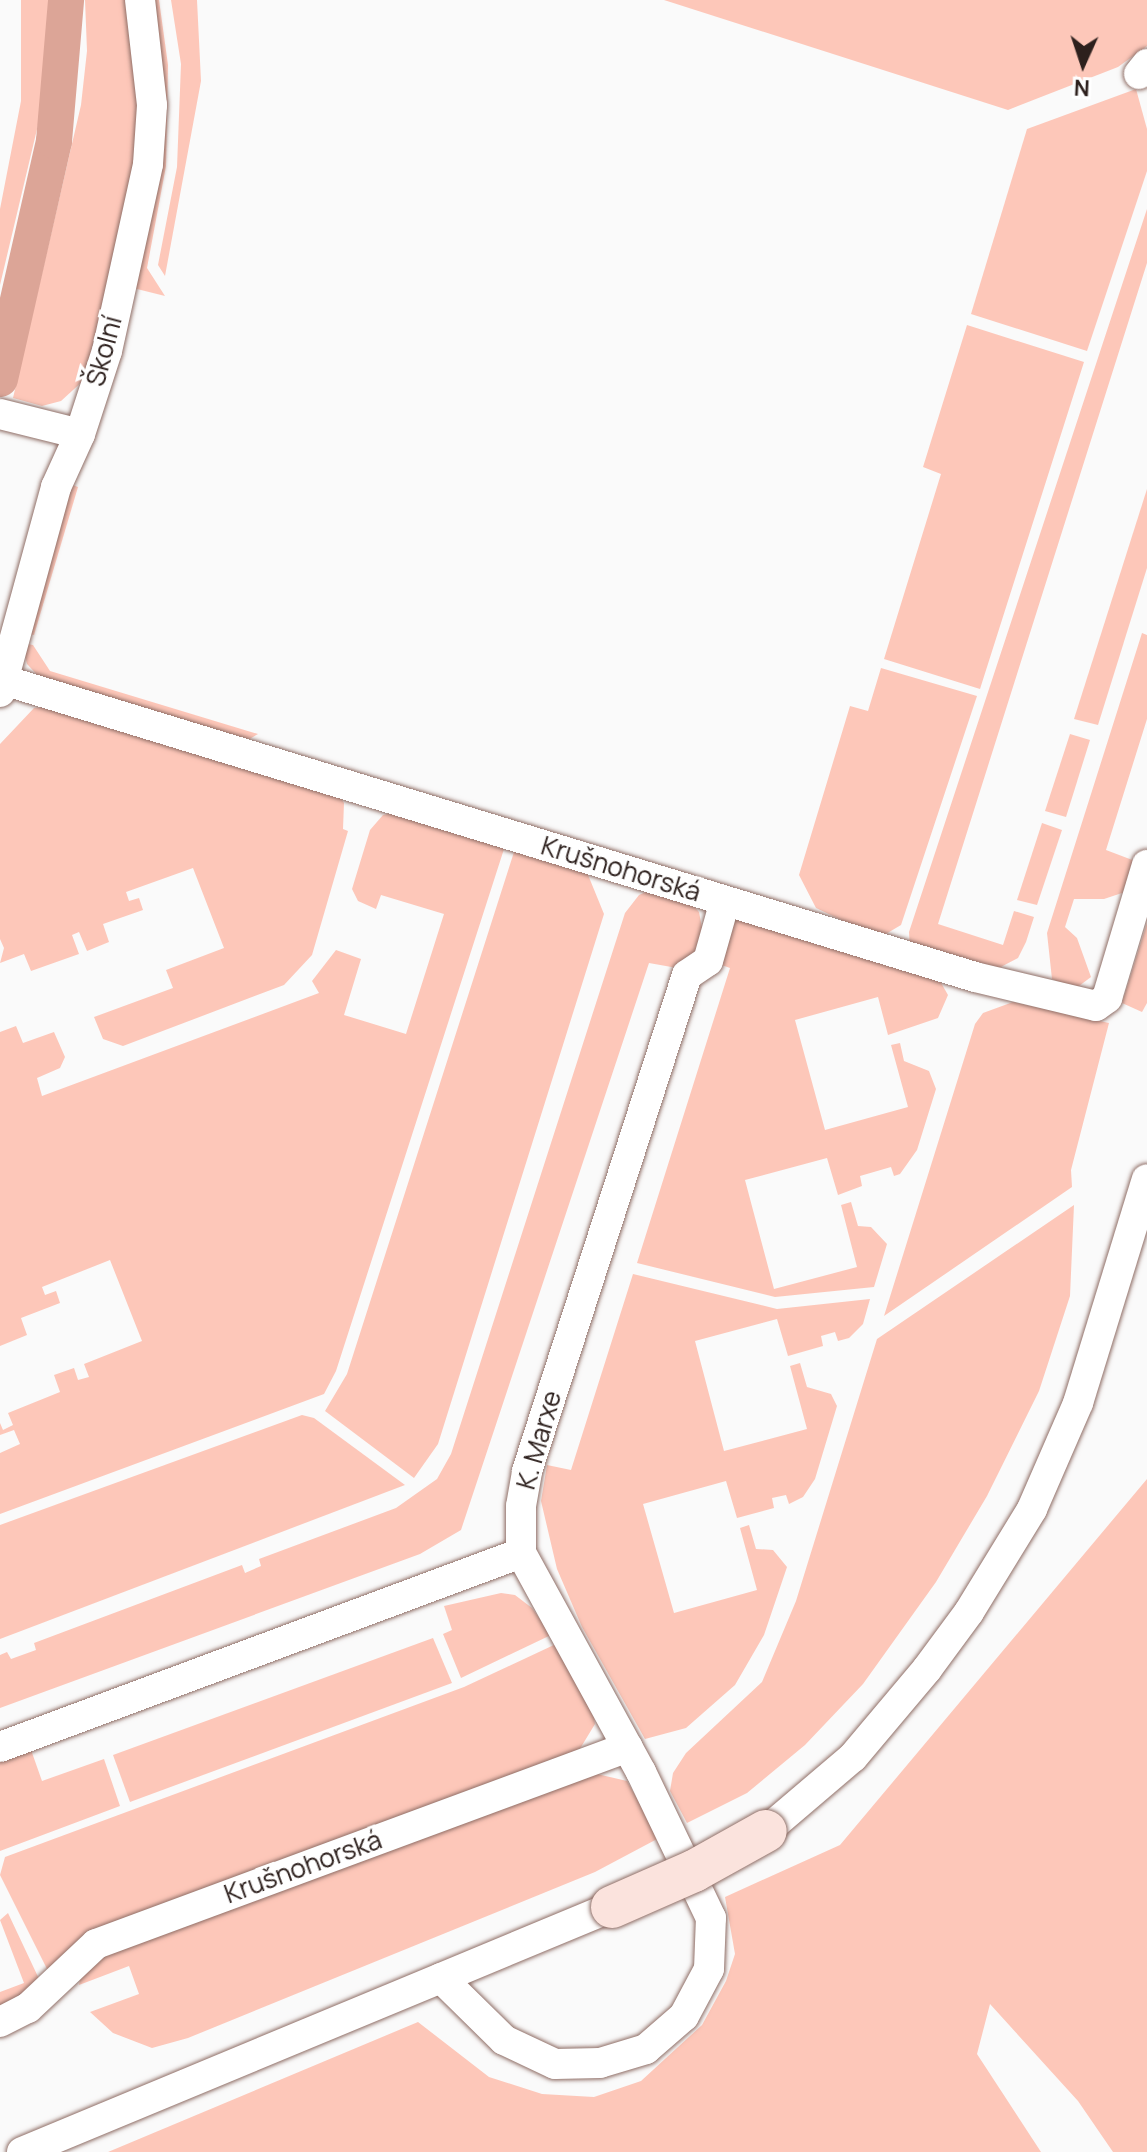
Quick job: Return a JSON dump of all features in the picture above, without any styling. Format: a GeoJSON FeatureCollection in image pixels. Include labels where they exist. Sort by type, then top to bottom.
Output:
{"type":"FeatureCollection","features":[{"type":"Feature","properties":{"kind":"street","name":"Školní"},"geometry":{"type":"LineString","coordinates":[[1,686],[56,487],[80,434],[107,351],[148,164],[152,105],[140,0]]}},
{"type":"Feature","properties":{"kind":"street"},"geometry":{"type":"LineString","coordinates":[[0,414],[80,434]]}},
{"type":"Feature","properties":{"kind":"street","name":"Krušnohorská"},"geometry":{"type":"LineString","coordinates":[[1,686],[975,977],[1096,1006],[1107,998],[1147,865]]}},
{"type":"Feature","properties":{"kind":"street","name":"K. Marxe"},"geometry":{"type":"LineString","coordinates":[[521,1553],[527,1471],[687,975],[708,961],[725,901]]}},
{"type":"Feature","properties":{"kind":"street"},"geometry":{"type":"LineString","coordinates":[[22,2152],[694,1871],[766,1831],[853,1757],[927,1669],[969,1612],[1032,1509],[1078,1403],[1147,1179]]}},
{"type":"Feature","properties":{"kind":"street"},"geometry":{"type":"LineString","coordinates":[[0,1747],[521,1553],[628,1747],[711,1918],[709,1969],[684,2016],[646,2049],[600,2063],[555,2064],[504,2040],[441,1978]]}},
{"type":"Feature","properties":{"kind":"street","name":"Krušnohorská"},"geometry":{"type":"LineString","coordinates":[[0,2022],[28,2008],[96,1944],[628,1747]]}},
{"type":"Feature","properties":{"kind":"shaded area"},"geometry":{"type":"Polygon","coordinates":[[[21,0],[48,0],[49,23],[38,125],[0,285],[0,209],[21,101],[21,0]]]}},
{"type":"Feature","properties":{"kind":"shaded area"},"geometry":{"type":"Polygon","coordinates":[[[85,0],[127,0],[141,109],[136,168],[84,380],[61,401],[42,406],[13,398],[81,105],[87,51],[85,0]]]}},
{"type":"Feature","properties":{"kind":"shaded area"},"geometry":{"type":"Polygon","coordinates":[[[147,0],[159,0],[168,65],[166,166],[147,268],[165,296],[133,288],[147,0]]]}},
{"type":"Feature","properties":{"kind":"shaded area"},"geometry":{"type":"Polygon","coordinates":[[[171,0],[197,0],[201,81],[165,276],[158,265],[177,167],[181,64],[171,0]]]}},
{"type":"Feature","properties":{"kind":"shaded area"},"geometry":{"type":"Polygon","coordinates":[[[664,0],[1147,0],[1147,46],[1118,67],[1008,110],[664,0]]]}},
{"type":"Feature","properties":{"kind":"shaded area"},"geometry":{"type":"Polygon","coordinates":[[[1136,89],[1147,129],[1147,171],[1087,351],[971,314],[1027,129],[1136,89]]]}},
{"type":"Feature","properties":{"kind":"shaded area"},"geometry":{"type":"Polygon","coordinates":[[[1147,209],[1147,263],[938,924],[1003,945],[1014,911],[1034,917],[1026,942],[1018,958],[995,970],[910,949],[909,932],[1147,209]]]}},
{"type":"Feature","properties":{"kind":"shaded area"},"geometry":{"type":"Polygon","coordinates":[[[967,325],[1084,362],[980,689],[884,659],[941,474],[923,467],[967,325]]]}},
{"type":"Feature","properties":{"kind":"shaded area"},"geometry":{"type":"Polygon","coordinates":[[[67,483],[78,487],[34,635],[24,633],[67,483]]]}},
{"type":"Feature","properties":{"kind":"shaded area"},"geometry":{"type":"Polygon","coordinates":[[[1147,489],[1147,568],[1098,725],[1074,719],[1147,489]]]}},
{"type":"Feature","properties":{"kind":"shaded area"},"geometry":{"type":"Polygon","coordinates":[[[1142,633],[1147,635],[1147,719],[1106,850],[1135,861],[1125,892],[1104,899],[1074,899],[1065,927],[1077,938],[1091,977],[1075,989],[1052,979],[1047,933],[1142,633]]]}},
{"type":"Feature","properties":{"kind":"shaded area"},"geometry":{"type":"Polygon","coordinates":[[[22,643],[33,645],[50,671],[258,734],[246,741],[42,680],[27,664],[22,643]]]}},
{"type":"Feature","properties":{"kind":"shaded area"},"geometry":{"type":"Polygon","coordinates":[[[881,668],[977,696],[901,925],[879,938],[816,908],[799,875],[850,706],[868,711],[881,668]]]}},
{"type":"Feature","properties":{"kind":"shaded area"},"geometry":{"type":"Polygon","coordinates":[[[55,706],[336,790],[344,803],[343,829],[348,831],[312,955],[284,985],[123,1046],[103,1039],[94,1017],[173,988],[166,970],[224,948],[193,868],[126,892],[129,901],[139,898],[143,910],[103,924],[109,942],[87,951],[79,932],[72,935],[79,954],[31,971],[24,954],[0,963],[4,948],[0,939],[0,744],[34,708],[55,706]]]}},
{"type":"Feature","properties":{"kind":"shaded area"},"geometry":{"type":"Polygon","coordinates":[[[1070,734],[1090,740],[1066,817],[1045,811],[1070,734]]]}},
{"type":"Feature","properties":{"kind":"shaded area"},"geometry":{"type":"Polygon","coordinates":[[[404,811],[501,839],[504,849],[336,1371],[324,1394],[0,1514],[0,1453],[20,1444],[14,1430],[0,1435],[0,1423],[3,1430],[13,1425],[8,1413],[60,1392],[54,1375],[74,1368],[78,1380],[89,1377],[84,1364],[142,1341],[110,1260],[42,1287],[45,1295],[56,1291],[60,1303],[21,1318],[27,1335],[0,1346],[0,1032],[16,1026],[23,1043],[54,1032],[65,1057],[60,1068],[37,1078],[42,1096],[319,993],[312,981],[336,950],[361,959],[344,1015],[406,1034],[444,914],[381,895],[376,909],[358,901],[352,889],[370,830],[383,815],[404,811]]]}},
{"type":"Feature","properties":{"kind":"shaded area"},"geometry":{"type":"Polygon","coordinates":[[[1042,823],[1062,830],[1037,905],[1017,900],[1042,823]]]}},
{"type":"Feature","properties":{"kind":"shaded area"},"geometry":{"type":"Polygon","coordinates":[[[521,846],[584,865],[604,914],[438,1444],[414,1478],[325,1411],[347,1374],[514,852],[521,846]]]}},
{"type":"Feature","properties":{"kind":"shaded area"},"geometry":{"type":"Polygon","coordinates":[[[657,887],[685,897],[699,912],[704,938],[699,958],[677,968],[649,963],[461,1530],[420,1554],[0,1708],[0,1655],[7,1652],[11,1659],[36,1650],[34,1643],[242,1565],[245,1573],[261,1566],[259,1559],[396,1508],[437,1479],[451,1454],[625,913],[639,895],[657,887]]]}},
{"type":"Feature","properties":{"kind":"shaded area"},"geometry":{"type":"Polygon","coordinates":[[[738,917],[940,981],[948,995],[938,1018],[888,1035],[878,997],[795,1020],[825,1130],[908,1107],[891,1045],[900,1043],[904,1061],[929,1071],[936,1089],[917,1150],[900,1174],[894,1176],[891,1167],[860,1176],[862,1186],[838,1195],[827,1158],[745,1180],[774,1289],[857,1267],[841,1205],[851,1202],[858,1226],[871,1227],[887,1244],[874,1287],[775,1297],[637,1263],[730,968],[716,963],[727,926],[738,917]]]}},
{"type":"Feature","properties":{"kind":"shaded area"},"geometry":{"type":"Polygon","coordinates":[[[1147,923],[1147,1003],[1142,1012],[1122,1003],[1147,923]]]}},
{"type":"Feature","properties":{"kind":"shaded area"},"geometry":{"type":"Polygon","coordinates":[[[1013,1002],[1109,1023],[1071,1170],[1072,1187],[884,1316],[975,1024],[983,1013],[1013,1002]]]}},
{"type":"Feature","properties":{"kind":"shaded area"},"geometry":{"type":"Polygon","coordinates":[[[1074,1205],[1070,1296],[1039,1391],[987,1496],[936,1582],[863,1684],[805,1745],[747,1793],[687,1823],[670,1791],[673,1773],[686,1753],[762,1682],[796,1601],[877,1339],[1074,1205]]]}},
{"type":"Feature","properties":{"kind":"shaded area"},"geometry":{"type":"Polygon","coordinates":[[[633,1274],[777,1309],[870,1299],[863,1324],[849,1338],[838,1341],[835,1332],[821,1336],[823,1346],[788,1356],[777,1319],[695,1341],[724,1451],[807,1429],[790,1366],[800,1363],[807,1387],[831,1394],[837,1406],[815,1479],[803,1497],[789,1504],[786,1495],[772,1498],[774,1508],[737,1518],[726,1481],[643,1504],[674,1613],[757,1590],[740,1528],[749,1525],[756,1549],[773,1550],[787,1567],[764,1635],[735,1685],[686,1728],[645,1739],[582,1627],[557,1569],[541,1501],[547,1465],[571,1470],[633,1274]]]}},
{"type":"Feature","properties":{"kind":"shaded area"},"geometry":{"type":"Polygon","coordinates":[[[302,1415],[314,1418],[405,1485],[0,1639],[0,1525],[302,1415]]]}},
{"type":"Feature","properties":{"kind":"shaded area"},"geometry":{"type":"Polygon","coordinates":[[[1147,1479],[1147,2152],[1113,2152],[1078,2101],[990,2004],[977,2054],[1041,2152],[108,2152],[418,2022],[489,2077],[542,2094],[594,2097],[641,2081],[702,2025],[726,1981],[735,1954],[725,1897],[840,1845],[1147,1479]]]}},
{"type":"Feature","properties":{"kind":"shaded area"},"geometry":{"type":"Polygon","coordinates":[[[501,1593],[515,1595],[532,1608],[551,1635],[461,1678],[443,1634],[452,1630],[444,1606],[501,1593]]]}},
{"type":"Feature","properties":{"kind":"shaded area"},"geometry":{"type":"Polygon","coordinates":[[[433,1638],[452,1683],[130,1802],[113,1755],[433,1638]]]}},
{"type":"Feature","properties":{"kind":"shaded area"},"geometry":{"type":"Polygon","coordinates":[[[556,1644],[593,1711],[595,1724],[578,1752],[49,1973],[0,1875],[5,1857],[464,1687],[556,1644]]]}},
{"type":"Feature","properties":{"kind":"shaded area"},"geometry":{"type":"Polygon","coordinates":[[[30,1747],[42,1781],[104,1759],[120,1806],[0,1851],[0,1759],[30,1747]]]}},
{"type":"Feature","properties":{"kind":"shaded area"},"geometry":{"type":"Polygon","coordinates":[[[597,1774],[627,1781],[659,1838],[595,1872],[188,2038],[152,2048],[113,2033],[90,2012],[139,1994],[129,1966],[79,1985],[82,1969],[100,1954],[597,1774]]]}},
{"type":"Feature","properties":{"kind":"shaded area"},"geometry":{"type":"Polygon","coordinates":[[[8,1913],[40,1981],[0,2011],[0,1992],[24,1983],[0,1920],[8,1913]]]}},
{"type":"Feature","properties":{"kind":"waterway"},"geometry":{"type":"LineString","coordinates":[[0,379],[54,141],[66,0]]}}]}
